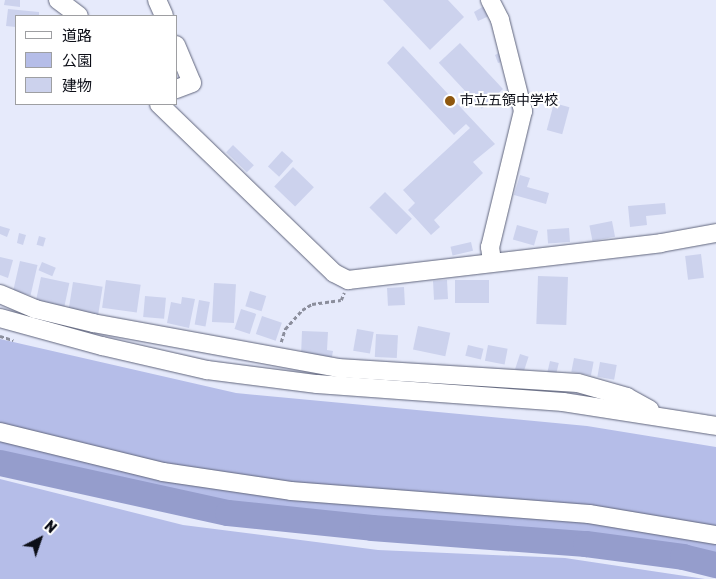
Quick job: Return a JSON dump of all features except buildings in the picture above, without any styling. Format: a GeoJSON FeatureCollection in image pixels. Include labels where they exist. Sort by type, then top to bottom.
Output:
{"type":"FeatureCollection","features":[{"type":"Feature","properties":{"kind":"street"},"geometry":{"type":"LineString","coordinates":[[58,0],[78,15]]}},
{"type":"Feature","properties":{"kind":"street"},"geometry":{"type":"LineString","coordinates":[[157,0],[164,15]]}},
{"type":"Feature","properties":{"kind":"street"},"geometry":{"type":"LineString","coordinates":[[490,0],[500,20],[523,111],[490,247],[492,262]]}},
{"type":"Feature","properties":{"kind":"street"},"geometry":{"type":"LineString","coordinates":[[178,50],[192,83],[178,88]]}},
{"type":"Feature","properties":{"kind":"street"},"geometry":{"type":"LineString","coordinates":[[160,105],[334,274],[348,280],[662,243],[716,233]]}},
{"type":"Feature","properties":{"kind":"street"},"geometry":{"type":"LineString","coordinates":[[0,294],[35,309],[93,323],[338,368],[578,383],[627,397],[656,414]]}},
{"type":"Feature","properties":{"kind":"street"},"geometry":{"type":"LineString","coordinates":[[0,318],[102,346],[207,370],[317,384],[563,402],[656,414],[716,426]]}},
{"type":"Feature","properties":{"kind":"street"},"geometry":{"type":"LineString","coordinates":[[0,432],[163,472],[292,491],[589,514],[716,535]]}},
{"type":"Feature","properties":{"kind":"path"},"geometry":{"type":"LineString","coordinates":[[277,356],[285,329],[302,310],[312,304],[341,300],[348,280]]}},
{"type":"Feature","properties":{"kind":"green space"},"geometry":{"type":"Polygon","coordinates":[[[0,339],[236,393],[587,426],[716,447],[716,532],[195,471],[0,428],[0,339]]]}},
{"type":"Feature","properties":{"kind":"green space"},"geometry":{"type":"Polygon","coordinates":[[[0,440],[169,480],[645,528],[716,542],[716,561],[687,554],[575,539],[244,512],[0,460],[0,440]]]}},
{"type":"Feature","properties":{"kind":"green space"},"geometry":{"type":"Polygon","coordinates":[[[0,479],[183,525],[378,550],[565,558],[705,579],[0,579],[0,479]]]}},
{"type":"Feature","properties":{"kind":"waterway"},"geometry":{"type":"LineString","coordinates":[[0,463],[228,513],[372,528],[586,544],[683,557],[716,565]]}},
{"type":"Feature","properties":{"kind":"place","name":"市立五領中学校"},"geometry":{"type":"Point","coordinates":[450,101]}}]}
